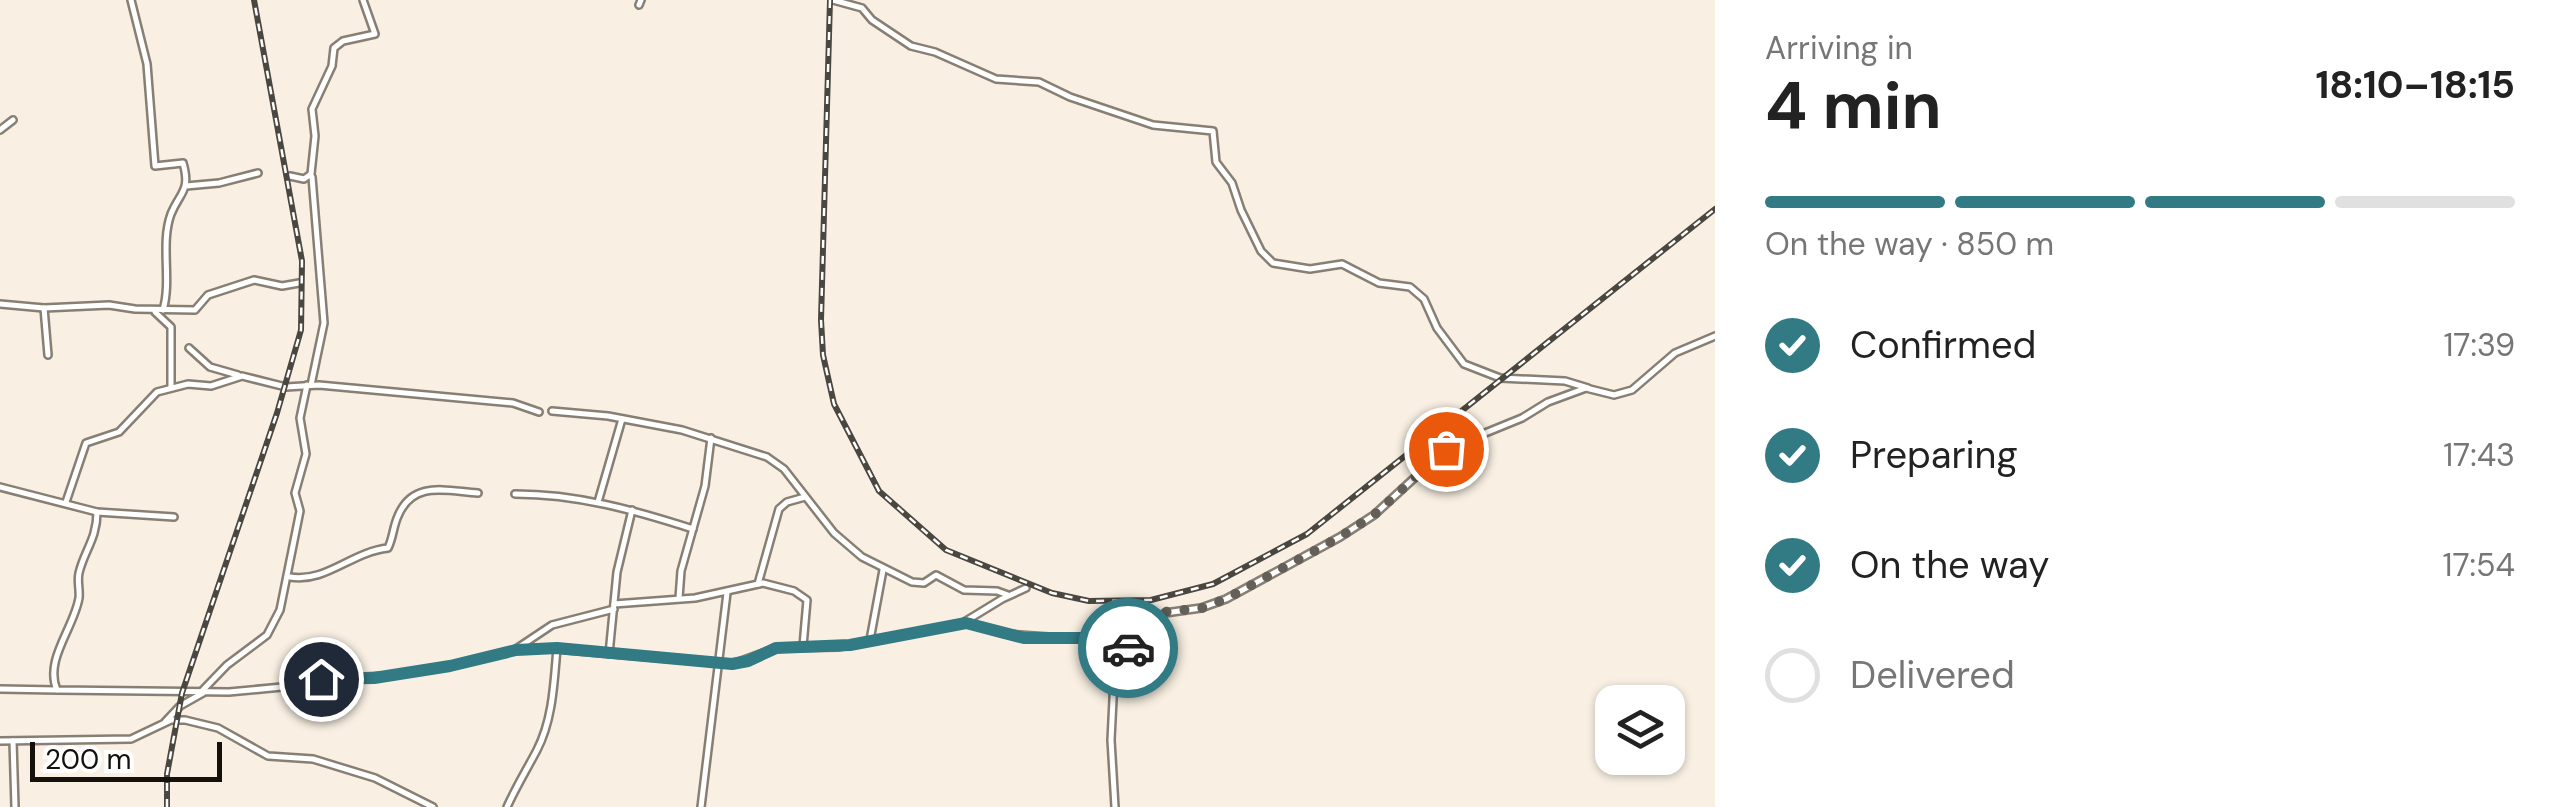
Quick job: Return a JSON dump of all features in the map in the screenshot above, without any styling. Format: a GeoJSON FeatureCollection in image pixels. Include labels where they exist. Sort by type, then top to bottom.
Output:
{"type":"FeatureCollection","features":[{"type":"Feature","properties":{"kind":"street"},"geometry":{"type":"LineString","coordinates":[[131,0],[147,64],[155,164],[160,167],[182,163],[186,186],[171,216],[162,310]]}},
{"type":"Feature","properties":{"kind":"street"},"geometry":{"type":"LineString","coordinates":[[290,176],[304,179],[311,174],[313,106],[332,66],[334,48],[342,41],[375,34],[362,0]]}},
{"type":"Feature","properties":{"kind":"street"},"geometry":{"type":"LineString","coordinates":[[833,0],[862,8],[872,20],[912,46],[996,79],[1038,82],[1153,125],[1214,131],[1217,164],[1232,183],[1240,210],[1261,251],[1273,263],[1310,269],[1342,264],[1379,283],[1410,287],[1424,300],[1436,328],[1464,364],[1500,378],[1556,380],[1614,395],[1632,390],[1675,354],[1715,336]]}},
{"type":"Feature","properties":{"kind":"street"},"geometry":{"type":"LineString","coordinates":[[0,130],[13,120]]}},
{"type":"Feature","properties":{"kind":"street"},"geometry":{"type":"LineString","coordinates":[[186,186],[258,173]]}},
{"type":"Feature","properties":{"kind":"street"},"geometry":{"type":"LineString","coordinates":[[165,723],[275,625],[289,577],[300,511],[294,493],[306,454],[300,418],[324,323],[312,177]]}},
{"type":"Feature","properties":{"kind":"street"},"geometry":{"type":"LineString","coordinates":[[0,304],[197,310],[208,295],[254,280],[282,286],[299,283]]}},
{"type":"Feature","properties":{"kind":"street"},"geometry":{"type":"LineString","coordinates":[[44,308],[48,355]]}},
{"type":"Feature","properties":{"kind":"street"},"geometry":{"type":"LineString","coordinates":[[152,310],[170,328],[171,386]]}},
{"type":"Feature","properties":{"kind":"street"},"geometry":{"type":"LineString","coordinates":[[189,348],[210,367],[286,387],[514,403],[540,412]]}},
{"type":"Feature","properties":{"kind":"street"},"geometry":{"type":"LineString","coordinates":[[66,502],[86,443],[119,432],[152,395],[171,386],[211,386],[242,376]]}},
{"type":"Feature","properties":{"kind":"street"},"geometry":{"type":"LineString","coordinates":[[1116,807],[1111,740],[1113,670],[1116,654],[1130,646],[1142,628],[1165,612],[1202,608],[1226,599],[1374,515],[1446,449],[1588,388]]}},
{"type":"Feature","properties":{"kind":"street"},"geometry":{"type":"LineString","coordinates":[[552,411],[622,419],[711,438],[766,457],[784,470],[841,541],[883,569],[912,582],[924,582],[936,575],[964,590],[1008,595]]}},
{"type":"Feature","properties":{"kind":"street"},"geometry":{"type":"LineString","coordinates":[[598,502],[622,419]]}},
{"type":"Feature","properties":{"kind":"street"},"geometry":{"type":"LineString","coordinates":[[680,598],[680,571],[705,486],[711,438]]}},
{"type":"Feature","properties":{"kind":"street"},"geometry":{"type":"LineString","coordinates":[[0,486],[97,512],[174,517]]}},
{"type":"Feature","properties":{"kind":"street"},"geometry":{"type":"LineString","coordinates":[[602,488],[612,505]]}},
{"type":"Feature","properties":{"kind":"street"},"geometry":{"type":"LineString","coordinates":[[289,577],[311,580],[367,550],[388,548],[404,502],[417,493],[432,489],[478,493]]}},
{"type":"Feature","properties":{"kind":"street"},"geometry":{"type":"LineString","coordinates":[[515,494],[561,494],[693,529]]}},
{"type":"Feature","properties":{"kind":"street"},"geometry":{"type":"LineString","coordinates":[[757,585],[778,509],[805,497]]}},
{"type":"Feature","properties":{"kind":"street"},"geometry":{"type":"LineString","coordinates":[[609,654],[617,572],[632,510]]}},
{"type":"Feature","properties":{"kind":"street"},"geometry":{"type":"LineString","coordinates":[[57,690],[55,664],[78,601],[78,578],[90,548],[97,512]]}},
{"type":"Feature","properties":{"kind":"street"},"geometry":{"type":"LineString","coordinates":[[870,640],[883,569]]}},
{"type":"Feature","properties":{"kind":"street"},"geometry":{"type":"LineString","coordinates":[[516,650],[552,626],[614,606],[766,584],[794,591],[807,600],[803,646]]}},
{"type":"Feature","properties":{"kind":"street"},"geometry":{"type":"LineString","coordinates":[[0,689],[282,688],[321,679],[374,678],[450,666],[516,650],[557,648],[720,664],[748,661],[776,648],[838,646],[966,623],[1008,595],[1026,588]]}},
{"type":"Feature","properties":{"kind":"street"},"geometry":{"type":"LineString","coordinates":[[700,807],[727,592]]}},
{"type":"Feature","properties":{"kind":"street"},"geometry":{"type":"LineString","coordinates":[[966,623],[1024,638],[1083,638],[1115,644],[1124,650]]}},
{"type":"Feature","properties":{"kind":"street"},"geometry":{"type":"LineString","coordinates":[[507,807],[539,747],[547,722],[557,648]]}},
{"type":"Feature","properties":{"kind":"street"},"geometry":{"type":"LineString","coordinates":[[0,741],[132,739],[176,720],[196,722],[218,728],[268,756],[330,764],[382,781],[433,807]]}},
{"type":"Feature","properties":{"kind":"street"},"geometry":{"type":"LineString","coordinates":[[13,741],[15,807]]}},
{"type":"Feature","properties":{"kind":"railway"},"geometry":{"type":"LineString","coordinates":[[167,807],[167,774],[182,693],[277,413],[301,330],[302,261],[254,0]]}},
{"type":"Feature","properties":{"kind":"railway"},"geometry":{"type":"LineString","coordinates":[[830,0],[821,320],[823,355],[834,404],[879,491],[946,550],[1052,593],[1089,601],[1151,600],[1213,584],[1307,534],[1715,209]]}},
{"type":"Feature","properties":{"kind":"way so far"},"geometry":{"type":"LineString","coordinates":[[1128,648],[1142,628],[1165,612],[1202,608],[1226,599],[1340,537],[1374,515],[1446,449]]}},
{"type":"Feature","properties":{"kind":"route"},"geometry":{"type":"LineString","coordinates":[[321,679],[374,678],[516,650],[557,648],[732,664],[776,648],[850,645],[966,623],[1024,638],[1083,638],[1128,648]]}}]}
